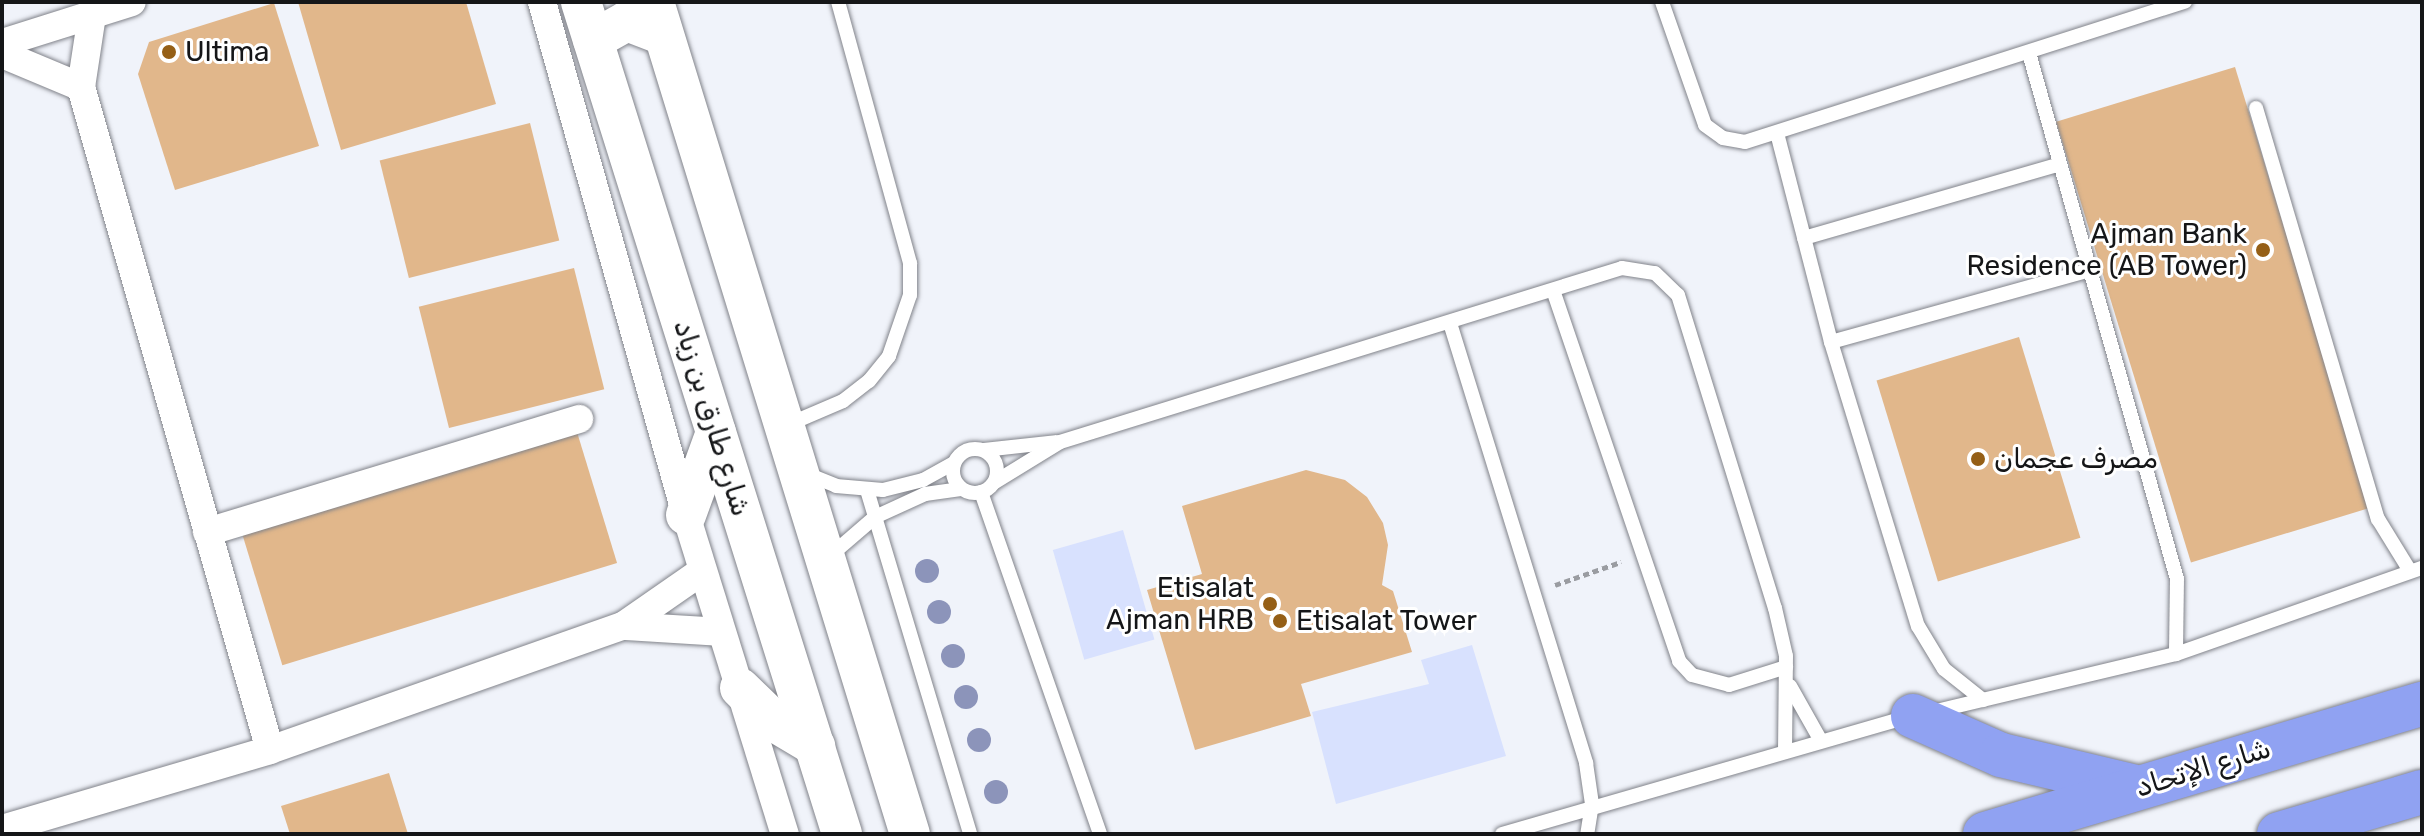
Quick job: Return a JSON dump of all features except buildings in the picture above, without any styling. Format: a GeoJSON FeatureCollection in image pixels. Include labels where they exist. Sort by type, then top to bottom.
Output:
{"type":"FeatureCollection","features":[{"type":"Feature","properties":{"kind":"highway","name":"شارع الإتحاد"},"geometry":{"type":"LineString","coordinates":[[1985,834],[2422,704]]}},
{"type":"Feature","properties":{"kind":"highway"},"geometry":{"type":"LineString","coordinates":[[1913,716],[2001,755],[2138,788]]}},
{"type":"Feature","properties":{"kind":"highway"},"geometry":{"type":"LineString","coordinates":[[2279,834],[2422,792]]}},
{"type":"Feature","properties":{"kind":"main road","name":"شارع طارق بن زياد"},"geometry":{"type":"LineString","coordinates":[[581,2],[842,834]]}},
{"type":"Feature","properties":{"kind":"main road"},"geometry":{"type":"LineString","coordinates":[[593,40],[627,21],[658,18],[910,834]]}},
{"type":"Feature","properties":{"kind":"main road"},"geometry":{"type":"LineString","coordinates":[[686,515],[716,432]]}},
{"type":"Feature","properties":{"kind":"main road"},"geometry":{"type":"LineString","coordinates":[[740,688],[775,722],[815,746]]}},
{"type":"Feature","properties":{"kind":"street"},"geometry":{"type":"LineString","coordinates":[[2,43],[93,8],[132,2]]}},
{"type":"Feature","properties":{"kind":"street"},"geometry":{"type":"LineString","coordinates":[[542,2],[702,571],[785,834]]}},
{"type":"Feature","properties":{"kind":"street"},"geometry":{"type":"LineString","coordinates":[[93,8],[81,87],[270,750]]}},
{"type":"Feature","properties":{"kind":"street"},"geometry":{"type":"LineString","coordinates":[[2,54],[81,87]]}},
{"type":"Feature","properties":{"kind":"street"},"geometry":{"type":"LineString","coordinates":[[207,532],[579,419]]}},
{"type":"Feature","properties":{"kind":"street"},"geometry":{"type":"LineString","coordinates":[[13,829],[270,750],[623,626],[702,571]]}},
{"type":"Feature","properties":{"kind":"street"},"geometry":{"type":"LineString","coordinates":[[623,626],[721,632]]}},
{"type":"Feature","properties":{"kind":"lane"},"geometry":{"type":"LineString","coordinates":[[783,427],[843,401],[869,381],[889,356],[910,295],[907,252],[838,2]]}},
{"type":"Feature","properties":{"kind":"lane"},"geometry":{"type":"LineString","coordinates":[[1662,2],[1705,125],[1723,138],[1745,142],[2185,2]]}},
{"type":"Feature","properties":{"kind":"lane"},"geometry":{"type":"LineString","coordinates":[[2029,53],[2177,579],[2176,654]]}},
{"type":"Feature","properties":{"kind":"lane"},"geometry":{"type":"LineString","coordinates":[[1502,834],[1592,804],[1913,716],[2176,654],[2416,570],[2378,519],[2256,108]]}},
{"type":"Feature","properties":{"kind":"lane"},"geometry":{"type":"LineString","coordinates":[[1777,133],[1831,342],[1918,626],[1944,669],[1983,700]]}},
{"type":"Feature","properties":{"kind":"lane"},"geometry":{"type":"LineString","coordinates":[[1804,238],[2060,164]]}},
{"type":"Feature","properties":{"kind":"lane"},"geometry":{"type":"LineString","coordinates":[[794,466],[836,486],[867,490],[923,480],[954,463],[963,451],[1060,442],[1639,268],[1669,282],[1678,295],[1775,608],[1787,673],[1785,751]]}},
{"type":"Feature","properties":{"kind":"lane"},"geometry":{"type":"LineString","coordinates":[[1831,342],[2091,270]]}},
{"type":"Feature","properties":{"kind":"lane"},"geometry":{"type":"LineString","coordinates":[[1554,293],[1679,661],[1692,675],[1729,685],[1787,673]]}},
{"type":"Feature","properties":{"kind":"lane"},"geometry":{"type":"LineString","coordinates":[[1450,323],[1535,591],[1592,804],[1587,834]]}},
{"type":"Feature","properties":{"kind":"lane"},"geometry":{"type":"LineString","coordinates":[[825,562],[875,517],[925,494],[961,489],[981,492],[1060,442]]}},
{"type":"Feature","properties":{"kind":"lane"},"geometry":{"type":"LineString","coordinates":[[984,450],[995,460],[995,482]]}},
{"type":"Feature","properties":{"kind":"lane"},"geometry":{"type":"LineString","coordinates":[[954,463],[961,489]]}},
{"type":"Feature","properties":{"kind":"lane"},"geometry":{"type":"LineString","coordinates":[[867,490],[970,834]]}},
{"type":"Feature","properties":{"kind":"lane"},"geometry":{"type":"LineString","coordinates":[[981,492],[1100,834]]}},
{"type":"Feature","properties":{"kind":"lane"},"geometry":{"type":"LineString","coordinates":[[1787,673],[1821,741]]}},
{"type":"Feature","properties":{"kind":"path"},"geometry":{"type":"LineString","coordinates":[[1535,591],[1643,555]]}},
{"type":"Feature","properties":{"kind":"shaded area"},"geometry":{"type":"Polygon","coordinates":[[[1123,530],[1154,640],[1084,660],[1053,550],[1123,530]]]}},
{"type":"Feature","properties":{"kind":"shaded area"},"geometry":{"type":"Polygon","coordinates":[[[1472,645],[1506,756],[1336,804],[1312,712],[1429,684],[1421,660],[1472,645]]]}},
{"type":"Feature","properties":{"kind":"place","name":"Ultima"},"geometry":{"type":"Point","coordinates":[169,52]}},
{"type":"Feature","properties":{"kind":"place","name":"Ajman Bank Residence (AB Tower)"},"geometry":{"type":"Point","coordinates":[2263,250]}},
{"type":"Feature","properties":{"kind":"place","name":"مصرف عجمان"},"geometry":{"type":"Point","coordinates":[1978,459]}},
{"type":"Feature","properties":{"kind":"place","name":"Etisalat Ajman HRB"},"geometry":{"type":"Point","coordinates":[1270,604]}},
{"type":"Feature","properties":{"kind":"place","name":"Etisalat Tower"},"geometry":{"type":"Point","coordinates":[1280,621]}}]}
